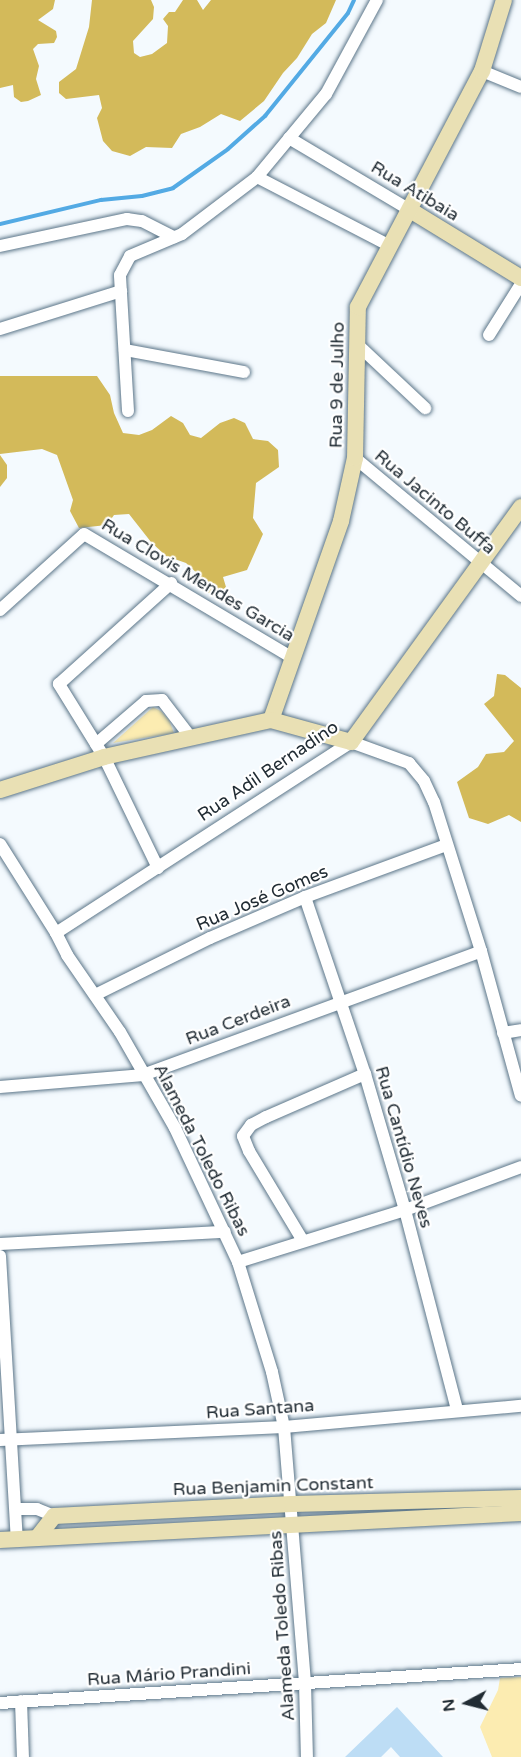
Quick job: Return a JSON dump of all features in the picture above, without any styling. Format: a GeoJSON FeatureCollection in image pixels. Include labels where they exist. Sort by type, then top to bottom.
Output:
{"type":"FeatureCollection","features":[{"type":"Feature","properties":{"kind":"main road","name":"Rua 9 de Julho"},"geometry":{"type":"LineString","coordinates":[[271,720],[341,522],[355,458],[358,307],[482,71],[504,0]]}},
{"type":"Feature","properties":{"kind":"main road","name":"Rua Atibaia"},"geometry":{"type":"LineString","coordinates":[[410,210],[521,278]]}},
{"type":"Feature","properties":{"kind":"main road","name":"Rua Adil Bernadino"},"geometry":{"type":"LineString","coordinates":[[351,742],[478,563],[521,507]]}},
{"type":"Feature","properties":{"kind":"main road"},"geometry":{"type":"LineString","coordinates":[[0,790],[100,750],[192,739],[271,720],[351,742]]}},
{"type":"Feature","properties":{"kind":"main road","name":"Rua Benjamin Constant"},"geometry":{"type":"LineString","coordinates":[[54,1516],[292,1504],[521,1498]]}},
{"type":"Feature","properties":{"kind":"main road","name":"Rua Benjamin Constant"},"geometry":{"type":"LineString","coordinates":[[8,1540],[294,1523],[521,1513]]}},
{"type":"Feature","properties":{"kind":"main road"},"geometry":{"type":"LineString","coordinates":[[37,1538],[54,1516]]}},
{"type":"Feature","properties":{"kind":"street"},"geometry":{"type":"LineString","coordinates":[[128,411],[120,275],[130,256],[182,234],[257,177],[326,94],[377,0]]}},
{"type":"Feature","properties":{"kind":"street"},"geometry":{"type":"LineString","coordinates":[[482,71],[504,78],[521,87]]}},
{"type":"Feature","properties":{"kind":"street"},"geometry":{"type":"LineString","coordinates":[[504,78],[521,76]]}},
{"type":"Feature","properties":{"kind":"street","name":"Rua Atibaia"},"geometry":{"type":"LineString","coordinates":[[289,138],[410,210]]}},
{"type":"Feature","properties":{"kind":"street"},"geometry":{"type":"LineString","coordinates":[[257,177],[390,246]]}},
{"type":"Feature","properties":{"kind":"street"},"geometry":{"type":"LineString","coordinates":[[0,246],[127,219],[142,221],[174,237]]}},
{"type":"Feature","properties":{"kind":"street"},"geometry":{"type":"LineString","coordinates":[[489,335],[521,284]]}},
{"type":"Feature","properties":{"kind":"street"},"geometry":{"type":"LineString","coordinates":[[0,329],[122,291]]}},
{"type":"Feature","properties":{"kind":"street"},"geometry":{"type":"LineString","coordinates":[[359,346],[425,408]]}},
{"type":"Feature","properties":{"kind":"street"},"geometry":{"type":"LineString","coordinates":[[125,350],[244,372]]}},
{"type":"Feature","properties":{"kind":"street","name":"Rua Jacinto Buffa"},"geometry":{"type":"LineString","coordinates":[[355,458],[478,563],[521,596]]}},
{"type":"Feature","properties":{"kind":"street","name":"Rua Clovis Mendes Garcia"},"geometry":{"type":"LineString","coordinates":[[0,610],[84,534],[171,583],[293,658]]}},
{"type":"Feature","properties":{"kind":"street"},"geometry":{"type":"LineString","coordinates":[[158,868],[100,750],[59,684],[171,583]]}},
{"type":"Feature","properties":{"kind":"street"},"geometry":{"type":"LineString","coordinates":[[100,750],[146,700],[162,700],[192,739]]}},
{"type":"Feature","properties":{"kind":"street"},"geometry":{"type":"LineString","coordinates":[[351,742],[409,763],[417,769],[434,802],[481,951],[521,1096]]}},
{"type":"Feature","properties":{"kind":"street","name":"Rua Adil Bernadino"},"geometry":{"type":"LineString","coordinates":[[56,933],[351,742]]}},
{"type":"Feature","properties":{"kind":"street","name":"Alameda Toledo Ribas"},"geometry":{"type":"LineString","coordinates":[[0,844],[56,933],[67,955],[95,994],[174,1128],[238,1262],[266,1349],[284,1427],[294,1523],[305,1683],[307,1757]]}},
{"type":"Feature","properties":{"kind":"street","name":"Rua José Gomes"},"geometry":{"type":"LineString","coordinates":[[95,994],[210,938],[305,897],[446,845]]}},
{"type":"Feature","properties":{"kind":"street","name":"Rua Cantídio Neves"},"geometry":{"type":"LineString","coordinates":[[305,897],[365,1074],[405,1209],[457,1410]]}},
{"type":"Feature","properties":{"kind":"street","name":"Rua Cerdeira"},"geometry":{"type":"LineString","coordinates":[[0,1087],[143,1075],[481,951]]}},
{"type":"Feature","properties":{"kind":"street"},"geometry":{"type":"LineString","coordinates":[[503,1033],[521,1030]]}},
{"type":"Feature","properties":{"kind":"street"},"geometry":{"type":"LineString","coordinates":[[303,1241],[249,1151],[243,1136],[251,1125],[365,1074]]}},
{"type":"Feature","properties":{"kind":"street"},"geometry":{"type":"LineString","coordinates":[[238,1262],[405,1209],[521,1167]]}},
{"type":"Feature","properties":{"kind":"street"},"geometry":{"type":"LineString","coordinates":[[0,1244],[225,1232]]}},
{"type":"Feature","properties":{"kind":"street"},"geometry":{"type":"LineString","coordinates":[[0,1256],[6,1440],[16,1509],[8,1540]]}},
{"type":"Feature","properties":{"kind":"street","name":"Rua Santana"},"geometry":{"type":"LineString","coordinates":[[6,1440],[284,1427],[521,1406]]}},
{"type":"Feature","properties":{"kind":"street"},"geometry":{"type":"LineString","coordinates":[[16,1509],[37,1509],[54,1516]]}},
{"type":"Feature","properties":{"kind":"street","name":"Rua Mário Prandini"},"geometry":{"type":"LineString","coordinates":[[0,1703],[521,1669]]}},
{"type":"Feature","properties":{"kind":"street"},"geometry":{"type":"LineString","coordinates":[[21,1701],[23,1757]]}},
{"type":"Feature","properties":{"kind":"shaded area"},"geometry":{"type":"Polygon","coordinates":[[[0,0],[55,0],[53,9],[38,20],[56,31],[57,37],[54,43],[38,44],[33,49],[39,66],[36,79],[41,95],[28,101],[21,102],[14,97],[13,85],[0,88],[0,0]]]}},
{"type":"Feature","properties":{"kind":"shaded area"},"geometry":{"type":"Polygon","coordinates":[[[92,0],[151,0],[154,7],[153,19],[133,41],[134,53],[140,57],[152,54],[167,43],[168,26],[163,19],[169,12],[175,12],[183,0],[197,0],[203,10],[211,0],[336,0],[326,23],[312,34],[264,101],[240,121],[221,114],[200,127],[181,134],[172,148],[146,147],[130,156],[112,151],[103,141],[97,118],[102,108],[99,95],[66,99],[59,93],[59,82],[76,69],[89,27],[92,0]]]}},
{"type":"Feature","properties":{"kind":"shaded area"},"geometry":{"type":"Polygon","coordinates":[[[0,376],[97,376],[110,395],[114,413],[123,433],[139,435],[152,430],[171,416],[183,423],[190,435],[201,438],[220,423],[234,418],[245,423],[253,439],[268,441],[278,450],[279,467],[256,483],[253,518],[263,534],[247,570],[223,577],[226,587],[216,596],[202,590],[199,575],[186,563],[166,556],[151,542],[129,514],[114,515],[107,525],[79,528],[70,511],[73,500],[57,455],[42,449],[0,454],[0,376]]]}},
{"type":"Feature","properties":{"kind":"shaded area"},"geometry":{"type":"Polygon","coordinates":[[[0,455],[7,465],[7,478],[0,487],[0,455]]]}},
{"type":"Feature","properties":{"kind":"shaded area"},"geometry":{"type":"Polygon","coordinates":[[[497,674],[505,675],[521,688],[521,822],[509,815],[488,824],[469,818],[457,782],[478,767],[486,754],[504,752],[514,741],[484,704],[494,696],[497,674]]]}},
{"type":"Feature","properties":{"kind":"shaded area"},"geometry":{"type":"Polygon","coordinates":[[[153,707],[161,711],[169,720],[174,733],[113,743],[153,707]]]}},
{"type":"Feature","properties":{"kind":"shaded area"},"geometry":{"type":"Polygon","coordinates":[[[521,1677],[521,1757],[492,1757],[480,1727],[498,1690],[500,1678],[521,1677]]]}},
{"type":"Feature","properties":{"kind":"building"},"geometry":{"type":"Polygon","coordinates":[[[397,1707],[443,1757],[400,1757],[391,1747],[381,1757],[345,1757],[397,1707]]]}},
{"type":"Feature","properties":{"kind":"waterway"},"geometry":{"type":"LineString","coordinates":[[0,224],[101,200],[142,196],[173,188],[228,149],[265,116],[348,13],[354,0]]}}]}
